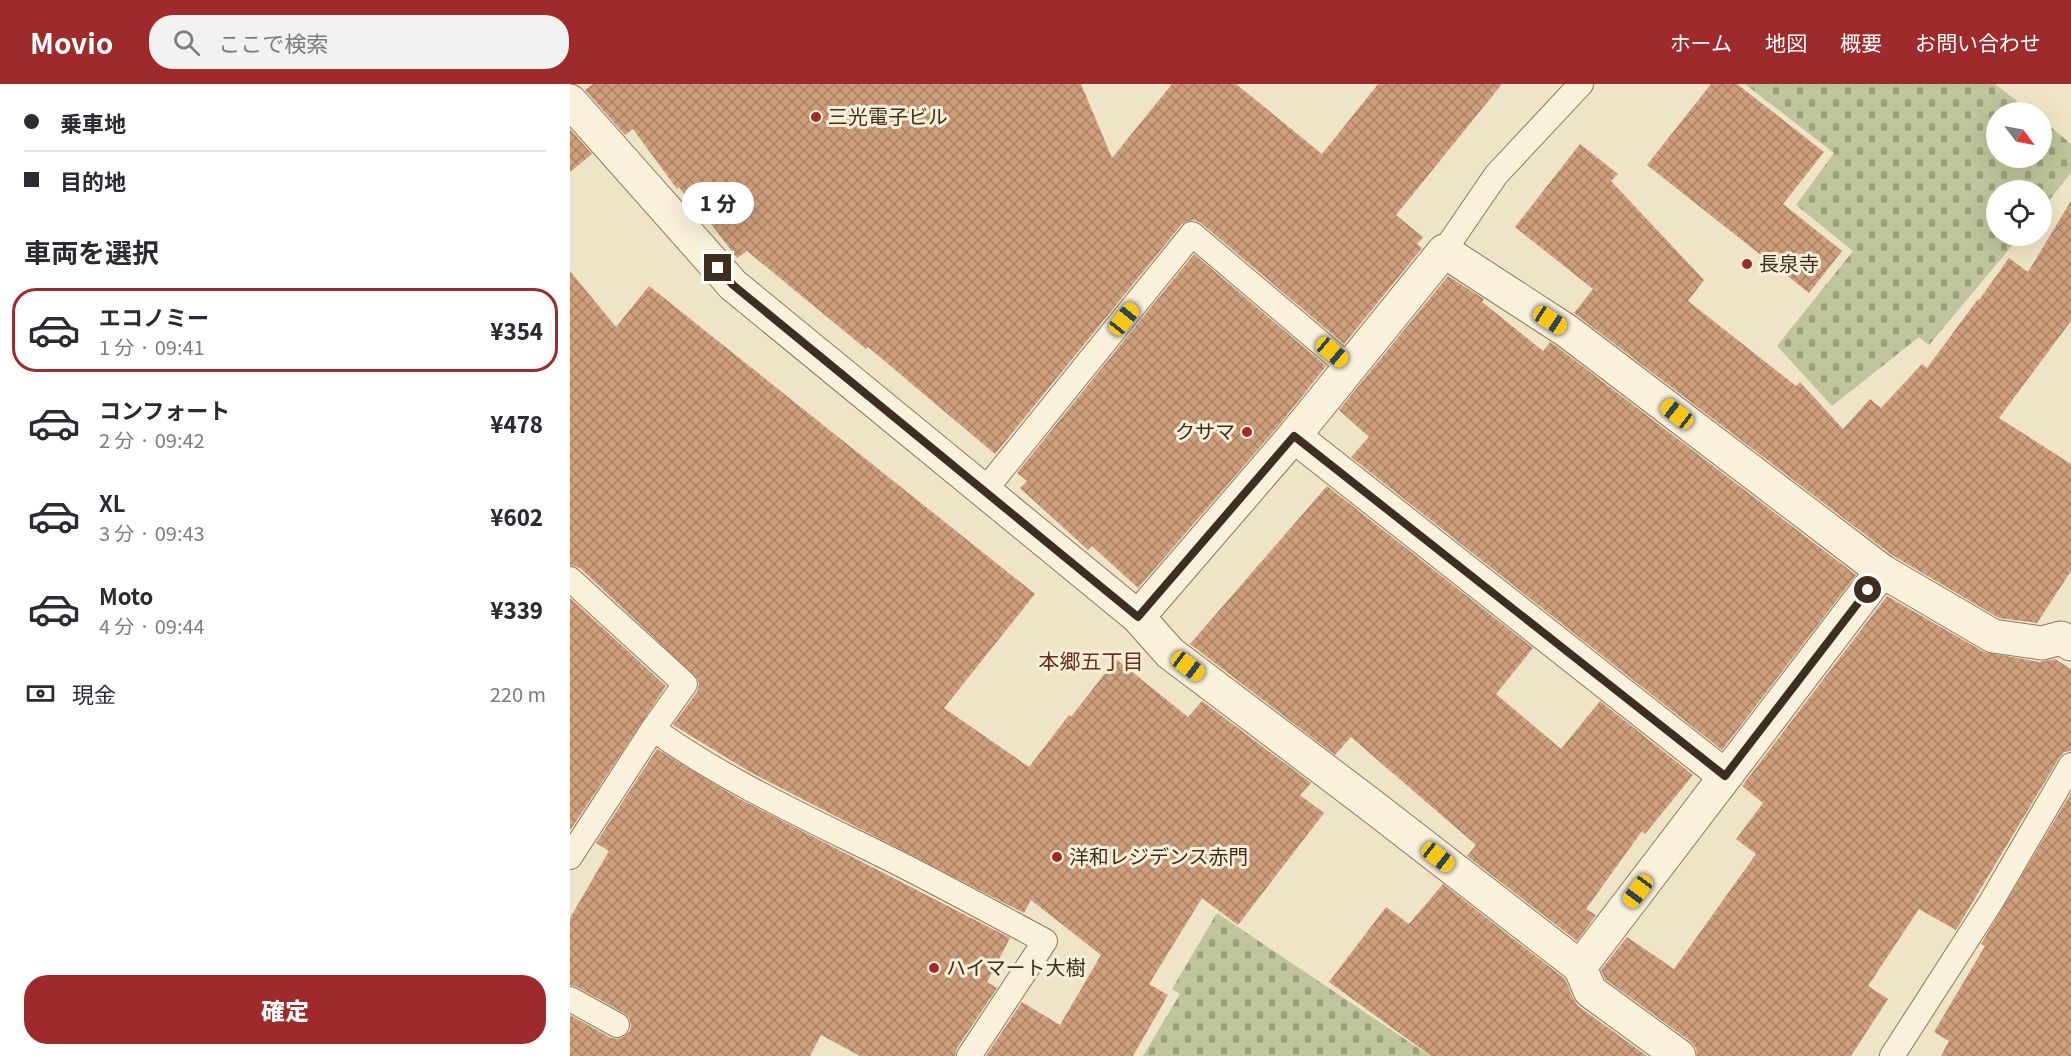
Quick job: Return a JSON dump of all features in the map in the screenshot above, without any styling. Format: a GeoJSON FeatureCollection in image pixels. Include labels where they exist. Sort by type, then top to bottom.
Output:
{"type":"FeatureCollection","features":[{"type":"Feature","properties":{"kind":"street"},"geometry":{"type":"LineString","coordinates":[[570,101],[733,285],[1138,617],[1170,653],[1368,802],[1580,967],[1590,991],[1679,1056]]}},
{"type":"Feature","properties":{"kind":"street"},"geometry":{"type":"LineString","coordinates":[[1138,617],[1294,436],[1444,251],[1567,331],[1882,571],[1994,636],[2042,643],[2068,635]]}},
{"type":"Feature","properties":{"kind":"street"},"geometry":{"type":"LineString","coordinates":[[1294,436],[1725,776]]}},
{"type":"Feature","properties":{"kind":"street"},"geometry":{"type":"LineString","coordinates":[[1580,967],[1882,571]]}},
{"type":"Feature","properties":{"kind":"lane"},"geometry":{"type":"LineString","coordinates":[[1444,251],[1496,175],[1581,84]]}},
{"type":"Feature","properties":{"kind":"lane"},"geometry":{"type":"LineString","coordinates":[[985,490],[1192,234],[1349,367]]}},
{"type":"Feature","properties":{"kind":"lane"},"geometry":{"type":"LineString","coordinates":[[570,579],[686,684],[653,729],[570,857]]}},
{"type":"Feature","properties":{"kind":"lane"},"geometry":{"type":"LineString","coordinates":[[653,729],[691,756],[786,809],[901,865],[1045,941],[969,1056]]}},
{"type":"Feature","properties":{"kind":"lane"},"geometry":{"type":"LineString","coordinates":[[1892,1056],[1991,902],[2071,765]]}},
{"type":"Feature","properties":{"kind":"lane"},"geometry":{"type":"LineString","coordinates":[[570,999],[617,1025]]}},
{"type":"Feature","properties":{"kind":"green space"},"geometry":{"type":"Polygon","coordinates":[[[1745,84],[1995,84],[2018,102],[1986,102],[1986,168],[2052,168],[2052,128],[2071,144],[2071,173],[2052,197],[2052,180],[1986,180],[1986,246],[2012,246],[1929,345],[1919,337],[1832,406],[1777,346],[1853,251],[1796,205],[1834,153],[1745,84]]]}},
{"type":"Feature","properties":{"kind":"green space"},"geometry":{"type":"Polygon","coordinates":[[[1217,913],[1430,1056],[1143,1056],[1180,994],[1172,989],[1217,913]]]}},
{"type":"Feature","properties":{"kind":"building"},"geometry":{"type":"Polygon","coordinates":[[[593,84],[1081,84],[1112,158],[1172,84],[1236,84],[1322,154],[1378,84],[1502,84],[1396,215],[1423,237],[1417,244],[1422,248],[1344,344],[1201,223],[1195,220],[1188,221],[1181,225],[995,454],[868,347],[866,349],[747,251],[737,258],[702,212],[698,215],[679,187],[677,189],[633,129],[625,135],[585,90],[593,84]]]}},
{"type":"Feature","properties":{"kind":"building"},"geometry":{"type":"Polygon","coordinates":[[[1711,84],[1737,84],[1824,152],[1783,204],[1842,251],[1809,293],[1647,165],[1711,84]]]}},
{"type":"Feature","properties":{"kind":"building"},"geometry":{"type":"Polygon","coordinates":[[[570,129],[592,154],[570,172],[570,129]]]}},
{"type":"Feature","properties":{"kind":"building"},"geometry":{"type":"Polygon","coordinates":[[[1580,144],[1618,174],[1611,181],[1704,280],[1688,301],[1796,386],[1800,382],[1843,429],[1870,399],[1881,408],[1922,364],[1927,368],[2009,258],[2028,272],[2044,246],[2052,246],[2052,232],[2071,201],[2071,321],[1999,418],[2071,464],[2071,571],[2037,623],[1999,618],[1892,555],[1574,313],[1593,289],[1515,227],[1580,144]]]}},
{"type":"Feature","properties":{"kind":"building"},"geometry":{"type":"Polygon","coordinates":[[[1194,254],[1326,366],[1280,424],[1138,588],[1092,546],[1088,550],[1020,488],[1027,481],[1017,473],[1194,254]]]}},
{"type":"Feature","properties":{"kind":"building"},"geometry":{"type":"Polygon","coordinates":[[[570,271],[616,327],[649,286],[1035,594],[944,708],[1029,767],[1116,659],[1188,717],[1202,701],[1311,783],[1300,795],[1324,813],[1238,925],[1202,898],[1149,984],[1168,995],[1133,1056],[986,1056],[1022,1002],[1060,1025],[1101,955],[1031,900],[1024,913],[750,772],[673,725],[697,692],[698,679],[580,568],[570,565],[570,271]]]}},
{"type":"Feature","properties":{"kind":"building"},"geometry":{"type":"Polygon","coordinates":[[[1448,276],[1484,299],[1482,302],[1543,351],[1550,342],[1556,346],[1856,575],[1722,750],[1351,457],[1369,437],[1339,410],[1448,276]]]}},
{"type":"Feature","properties":{"kind":"building"},"geometry":{"type":"Polygon","coordinates":[[[1327,486],[1533,648],[1496,694],[1561,749],[1600,701],[1693,775],[1645,834],[1642,831],[1586,909],[1596,915],[1577,941],[1467,856],[1476,845],[1351,737],[1335,755],[1190,644],[1327,486]]]}},
{"type":"Feature","properties":{"kind":"building"},"geometry":{"type":"Polygon","coordinates":[[[1887,596],[1984,652],[2039,662],[2055,659],[2071,669],[2071,751],[2064,752],[2059,758],[1956,930],[1919,909],[1868,986],[1888,999],[1851,1056],[1697,1056],[1696,1048],[1690,1041],[1605,979],[1601,970],[1627,937],[1674,969],[1756,854],[1736,839],[1763,803],[1742,786],[1887,596]]]}},
{"type":"Feature","properties":{"kind":"building"},"geometry":{"type":"Polygon","coordinates":[[[570,598],[666,686],[571,829],[570,828],[570,598]]]}},
{"type":"Feature","properties":{"kind":"building"},"geometry":{"type":"Polygon","coordinates":[[[657,749],[736,797],[1010,938],[987,982],[997,988],[957,1048],[955,1056],[860,1056],[821,1035],[810,1056],[570,1056],[570,1015],[611,1038],[624,1037],[630,1031],[629,1018],[624,1013],[570,985],[570,918],[609,851],[596,843],[657,749]]]}},
{"type":"Feature","properties":{"kind":"building"},"geometry":{"type":"Polygon","coordinates":[[[2071,793],[2071,1056],[1941,1056],[1949,1041],[1934,1032],[1985,946],[1981,944],[2071,793]]]}},
{"type":"Feature","properties":{"kind":"building"},"geometry":{"type":"Polygon","coordinates":[[[1443,884],[1565,979],[1578,1006],[1647,1056],[1431,1056],[1329,982],[1386,907],[1409,924],[1443,884]]]}},
{"type":"Feature","properties":{"kind":"place","name":"三光電子ビル"},"geometry":{"type":"Point","coordinates":[816,117]}},
{"type":"Feature","properties":{"kind":"place","name":"長泉寺"},"geometry":{"type":"Point","coordinates":[1747,264]}},
{"type":"Feature","properties":{"kind":"place","name":"クサマ"},"geometry":{"type":"Point","coordinates":[1247,432]}},
{"type":"Feature","properties":{"kind":"place","name":"洋和レジデンス赤門"},"geometry":{"type":"Point","coordinates":[1057,857]}},
{"type":"Feature","properties":{"kind":"place","name":"ハイマート大樹"},"geometry":{"type":"Point","coordinates":[934,968]}},
{"type":"Feature","properties":{"kind":"district","name":"本郷五丁目"},"geometry":{"type":"Point","coordinates":[1091,662]}},
{"type":"Feature","properties":{"kind":"route"},"geometry":{"type":"LineString","coordinates":[[718,268],[733,285],[1138,617],[1294,436],[1725,776],[1868,590]]}}]}
